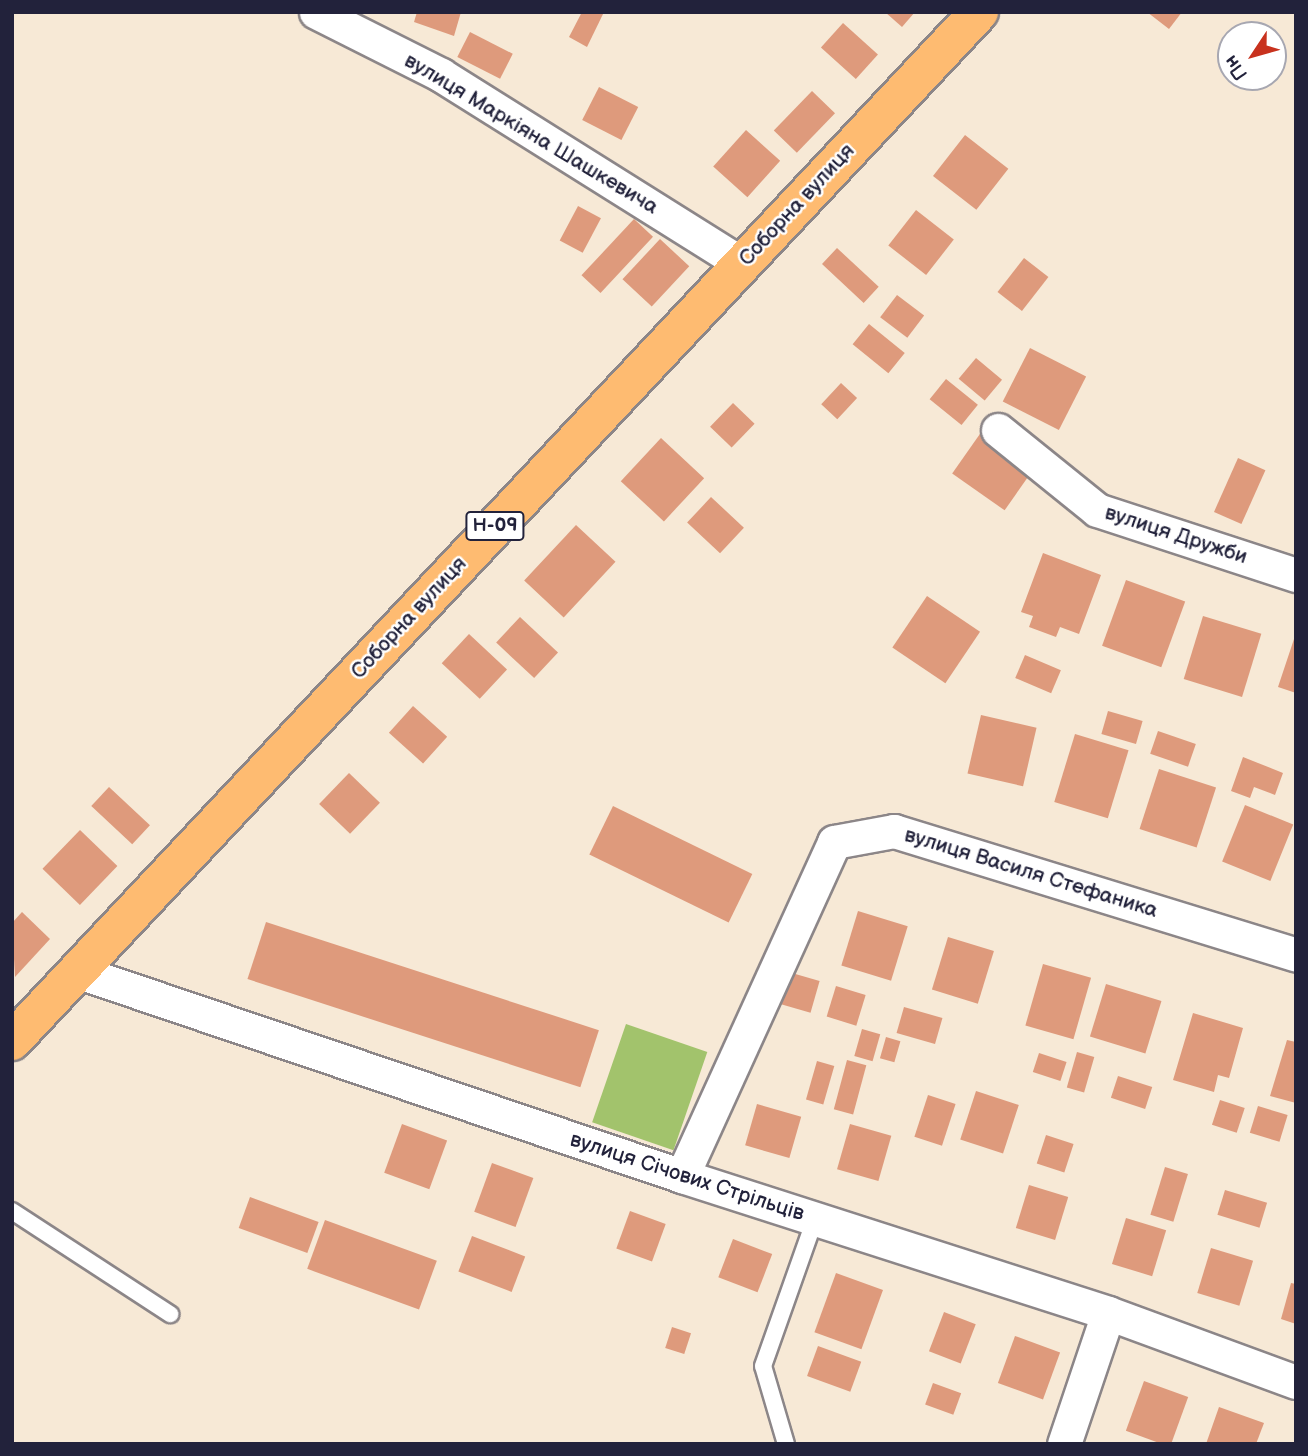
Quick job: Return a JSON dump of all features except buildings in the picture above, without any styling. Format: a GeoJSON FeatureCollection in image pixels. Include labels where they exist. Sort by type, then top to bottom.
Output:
{"type":"FeatureCollection","features":[{"type":"Feature","properties":{"kind":"main road","name":"Соборна вулиця"},"geometry":{"type":"LineString","coordinates":[[12,1041],[979,12]]}},
{"type":"Feature","properties":{"kind":"street","name":"вулиця Маркіяна Шашкевича"},"geometry":{"type":"LineString","coordinates":[[316,12],[441,75],[741,263]]}},
{"type":"Feature","properties":{"kind":"street","name":"вулиця Дружби"},"geometry":{"type":"LineString","coordinates":[[998,430],[1097,510],[1296,575]]}},
{"type":"Feature","properties":{"kind":"street","name":"вулиця Василя Стефаника"},"geometry":{"type":"LineString","coordinates":[[682,1176],[834,842],[894,831],[1296,955]]}},
{"type":"Feature","properties":{"kind":"street","name":"вулиця Січових Стрільців"},"geometry":{"type":"LineString","coordinates":[[79,972],[682,1176],[1108,1313],[1296,1382]]}},
{"type":"Feature","properties":{"kind":"street"},"geometry":{"type":"LineString","coordinates":[[1064,1444],[1108,1313]]}},
{"type":"Feature","properties":{"kind":"lane"},"geometry":{"type":"LineString","coordinates":[[12,1211],[170,1314]]}},
{"type":"Feature","properties":{"kind":"lane"},"geometry":{"type":"LineString","coordinates":[[786,1444],[762,1366],[815,1219]]}},
{"type":"Feature","properties":{"kind":"green space"},"geometry":{"type":"Polygon","coordinates":[[[626,1024],[707,1052],[673,1150],[592,1122],[626,1024]]]}}]}
